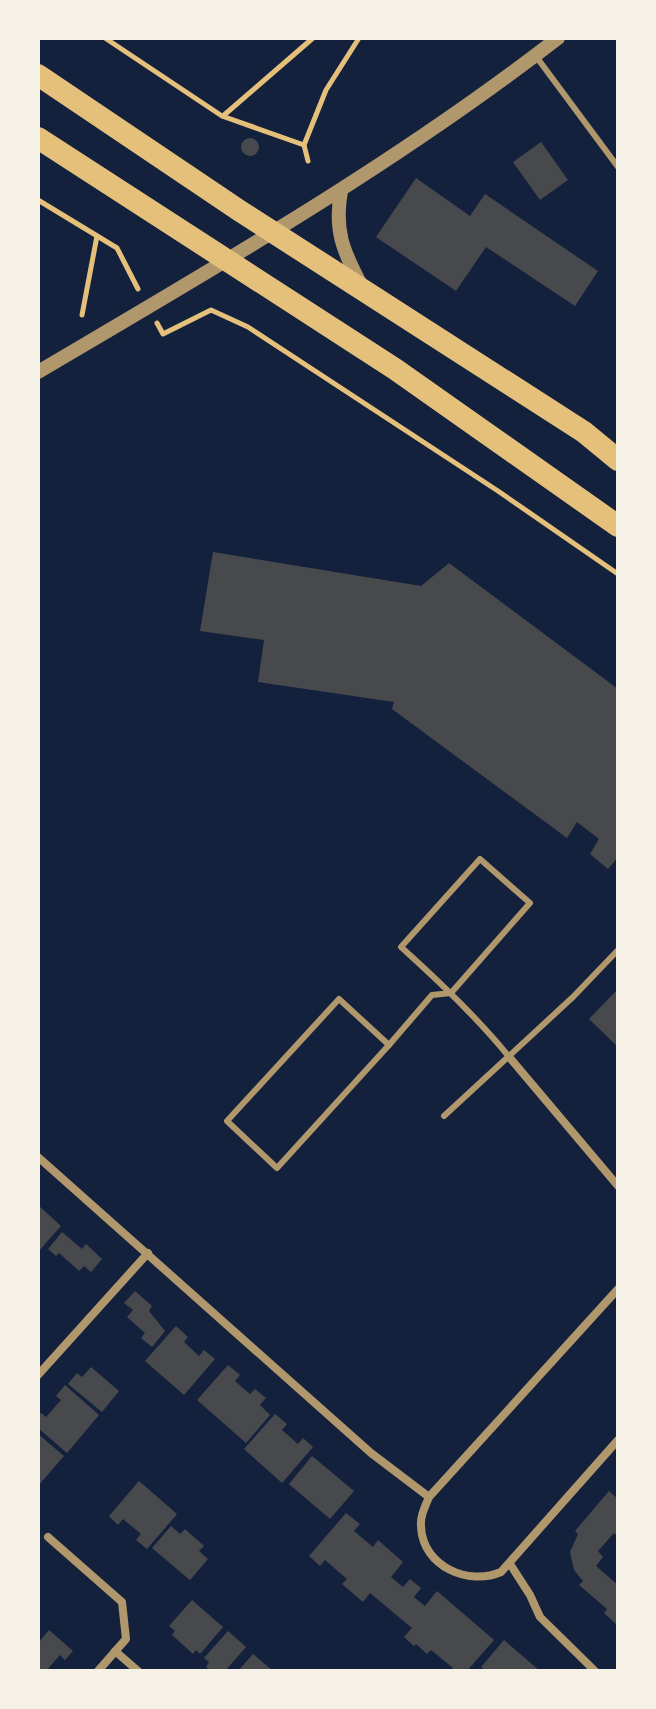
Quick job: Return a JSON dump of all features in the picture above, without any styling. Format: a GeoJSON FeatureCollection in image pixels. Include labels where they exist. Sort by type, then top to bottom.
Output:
{"type":"FeatureCollection","features":[{"type":"Feature","properties":{"kind":"highway"},"geometry":{"type":"LineString","coordinates":[[38,75],[272,232],[584,432],[618,460]]}},
{"type":"Feature","properties":{"kind":"highway"},"geometry":{"type":"LineString","coordinates":[[38,138],[395,369],[618,526]]}},
{"type":"Feature","properties":{"kind":"street"},"geometry":{"type":"LineString","coordinates":[[38,372],[341,191],[415,143],[558,38]]}},
{"type":"Feature","properties":{"kind":"street"},"geometry":{"type":"LineString","coordinates":[[341,191],[338,210],[343,251],[363,290]]}},
{"type":"Feature","properties":{"kind":"street"},"geometry":{"type":"LineString","coordinates":[[510,1058],[618,1186]]}},
{"type":"Feature","properties":{"kind":"street"},"geometry":{"type":"LineString","coordinates":[[38,1157],[371,1453],[429,1497]]}},
{"type":"Feature","properties":{"kind":"street"},"geometry":{"type":"LineString","coordinates":[[38,1375],[148,1253]]}},
{"type":"Feature","properties":{"kind":"street"},"geometry":{"type":"LineString","coordinates":[[618,1289],[429,1497],[421,1526],[424,1542],[441,1564],[462,1575],[482,1579],[501,1572],[618,1440]]}},
{"type":"Feature","properties":{"kind":"street"},"geometry":{"type":"LineString","coordinates":[[48,1537],[122,1602],[126,1639],[98,1671]]}},
{"type":"Feature","properties":{"kind":"street"},"geometry":{"type":"LineString","coordinates":[[510,1564],[540,1617],[595,1671]]}},
{"type":"Feature","properties":{"kind":"street"},"geometry":{"type":"LineString","coordinates":[[115,1651],[138,1671]]}},
{"type":"Feature","properties":{"kind":"lane"},"geometry":{"type":"LineString","coordinates":[[535,55],[618,167]]}},
{"type":"Feature","properties":{"kind":"lane"},"geometry":{"type":"LineString","coordinates":[[389,1045],[339,999],[227,1121],[277,1168],[389,1045],[432,995],[451,993],[530,903],[480,859],[401,947],[451,993],[510,1058]]}},
{"type":"Feature","properties":{"kind":"lane"},"geometry":{"type":"LineString","coordinates":[[444,1116],[510,1058],[618,950]]}},
{"type":"Feature","properties":{"kind":"path"},"geometry":{"type":"LineString","coordinates":[[105,38],[222,116],[304,145]]}},
{"type":"Feature","properties":{"kind":"path"},"geometry":{"type":"LineString","coordinates":[[222,116],[313,38]]}},
{"type":"Feature","properties":{"kind":"path"},"geometry":{"type":"LineString","coordinates":[[308,161],[304,145],[326,90],[359,38]]}},
{"type":"Feature","properties":{"kind":"path"},"geometry":{"type":"LineString","coordinates":[[38,200],[117,248]]}},
{"type":"Feature","properties":{"kind":"path"},"geometry":{"type":"LineString","coordinates":[[82,315],[97,236]]}},
{"type":"Feature","properties":{"kind":"path"},"geometry":{"type":"LineString","coordinates":[[163,334],[211,310],[248,327],[498,491],[618,574]]}},
{"type":"Feature","properties":{"kind":"building"},"geometry":{"type":"Polygon","coordinates":[[[250,138],[259,147],[250,156],[241,147],[250,138]]]}},
{"type":"Feature","properties":{"kind":"building"},"geometry":{"type":"Polygon","coordinates":[[[541,142],[568,180],[540,200],[513,162],[541,142]]]}},
{"type":"Feature","properties":{"kind":"building"},"geometry":{"type":"Polygon","coordinates":[[[416,178],[470,216],[485,194],[598,271],[575,306],[486,247],[456,291],[376,237],[416,178]]]}},
{"type":"Feature","properties":{"kind":"building"},"geometry":{"type":"Polygon","coordinates":[[[213,552],[421,586],[449,563],[618,689],[618,857],[608,869],[590,854],[599,839],[577,822],[567,838],[392,709],[394,702],[258,682],[264,640],[200,631],[213,552]]]}},
{"type":"Feature","properties":{"kind":"building"},"geometry":{"type":"Polygon","coordinates":[[[618,989],[618,1047],[589,1019],[618,989]]]}},
{"type":"Feature","properties":{"kind":"building"},"geometry":{"type":"Polygon","coordinates":[[[38,1205],[61,1226],[38,1252],[38,1205]]]}},
{"type":"Feature","properties":{"kind":"building"},"geometry":{"type":"Polygon","coordinates":[[[62,1232],[82,1249],[86,1244],[102,1259],[91,1272],[84,1266],[79,1271],[59,1253],[56,1256],[48,1249],[62,1232]]]}},
{"type":"Feature","properties":{"kind":"building"},"geometry":{"type":"Polygon","coordinates":[[[135,1291],[152,1306],[149,1311],[165,1331],[152,1347],[141,1338],[145,1333],[127,1317],[133,1310],[124,1303],[135,1291]]]}},
{"type":"Feature","properties":{"kind":"building"},"geometry":{"type":"Polygon","coordinates":[[[176,1326],[188,1337],[184,1342],[199,1356],[204,1350],[215,1359],[184,1395],[145,1361],[176,1326]]]}},
{"type":"Feature","properties":{"kind":"building"},"geometry":{"type":"Polygon","coordinates":[[[228,1365],[240,1375],[235,1381],[250,1394],[255,1389],[266,1398],[260,1405],[270,1415],[246,1443],[197,1400],[228,1365]]]}},
{"type":"Feature","properties":{"kind":"building"},"geometry":{"type":"Polygon","coordinates":[[[91,1367],[119,1391],[102,1412],[68,1384],[77,1373],[82,1377],[91,1367]]]}},
{"type":"Feature","properties":{"kind":"building"},"geometry":{"type":"Polygon","coordinates":[[[65,1385],[99,1415],[67,1453],[38,1428],[38,1416],[41,1413],[46,1417],[61,1400],[56,1396],[65,1385]]]}},
{"type":"Feature","properties":{"kind":"building"},"geometry":{"type":"Polygon","coordinates":[[[275,1414],[287,1424],[282,1430],[298,1444],[303,1438],[313,1447],[282,1483],[244,1449],[275,1414]]]}},
{"type":"Feature","properties":{"kind":"building"},"geometry":{"type":"Polygon","coordinates":[[[38,1434],[64,1456],[38,1486],[38,1434]]]}},
{"type":"Feature","properties":{"kind":"building"},"geometry":{"type":"Polygon","coordinates":[[[312,1456],[354,1491],[330,1519],[289,1484],[312,1456]]]}},
{"type":"Feature","properties":{"kind":"building"},"geometry":{"type":"Polygon","coordinates":[[[139,1481],[177,1514],[147,1549],[136,1540],[141,1534],[123,1519],[118,1525],[109,1516],[139,1481]]]}},
{"type":"Feature","properties":{"kind":"building"},"geometry":{"type":"Polygon","coordinates":[[[609,1491],[618,1499],[618,1537],[614,1533],[598,1551],[603,1557],[596,1566],[618,1585],[618,1626],[604,1613],[607,1609],[579,1585],[583,1581],[574,1570],[570,1552],[578,1534],[575,1531],[609,1491]]]}},
{"type":"Feature","properties":{"kind":"building"},"geometry":{"type":"Polygon","coordinates":[[[346,1513],[360,1524],[354,1531],[373,1547],[378,1540],[403,1562],[391,1577],[403,1587],[410,1579],[421,1588],[414,1597],[425,1606],[437,1591],[494,1640],[467,1671],[450,1671],[453,1668],[431,1650],[427,1654],[416,1644],[414,1646],[404,1637],[412,1628],[370,1593],[363,1602],[342,1584],[347,1579],[325,1560],[320,1566],[309,1556],[346,1513]]]}},
{"type":"Feature","properties":{"kind":"building"},"geometry":{"type":"Polygon","coordinates":[[[171,1526],[180,1534],[185,1529],[204,1546],[199,1551],[208,1559],[190,1580],[152,1548],[171,1526]]]}},
{"type":"Feature","properties":{"kind":"building"},"geometry":{"type":"Polygon","coordinates":[[[192,1600],[223,1627],[200,1654],[196,1650],[193,1654],[172,1635],[175,1631],[169,1626],[192,1600]]]}},
{"type":"Feature","properties":{"kind":"building"},"geometry":{"type":"Polygon","coordinates":[[[49,1630],[73,1651],[65,1660],[60,1655],[46,1671],[41,1671],[38,1668],[38,1643],[49,1630]]]}},
{"type":"Feature","properties":{"kind":"building"},"geometry":{"type":"Polygon","coordinates":[[[228,1631],[246,1647],[225,1671],[211,1671],[206,1667],[209,1662],[204,1658],[228,1631]]]}},
{"type":"Feature","properties":{"kind":"building"},"geometry":{"type":"Polygon","coordinates":[[[504,1640],[540,1671],[486,1671],[481,1667],[504,1640]]]}},
{"type":"Feature","properties":{"kind":"building"},"geometry":{"type":"Polygon","coordinates":[[[253,1654],[273,1671],[238,1671],[253,1654]]]}}]}
